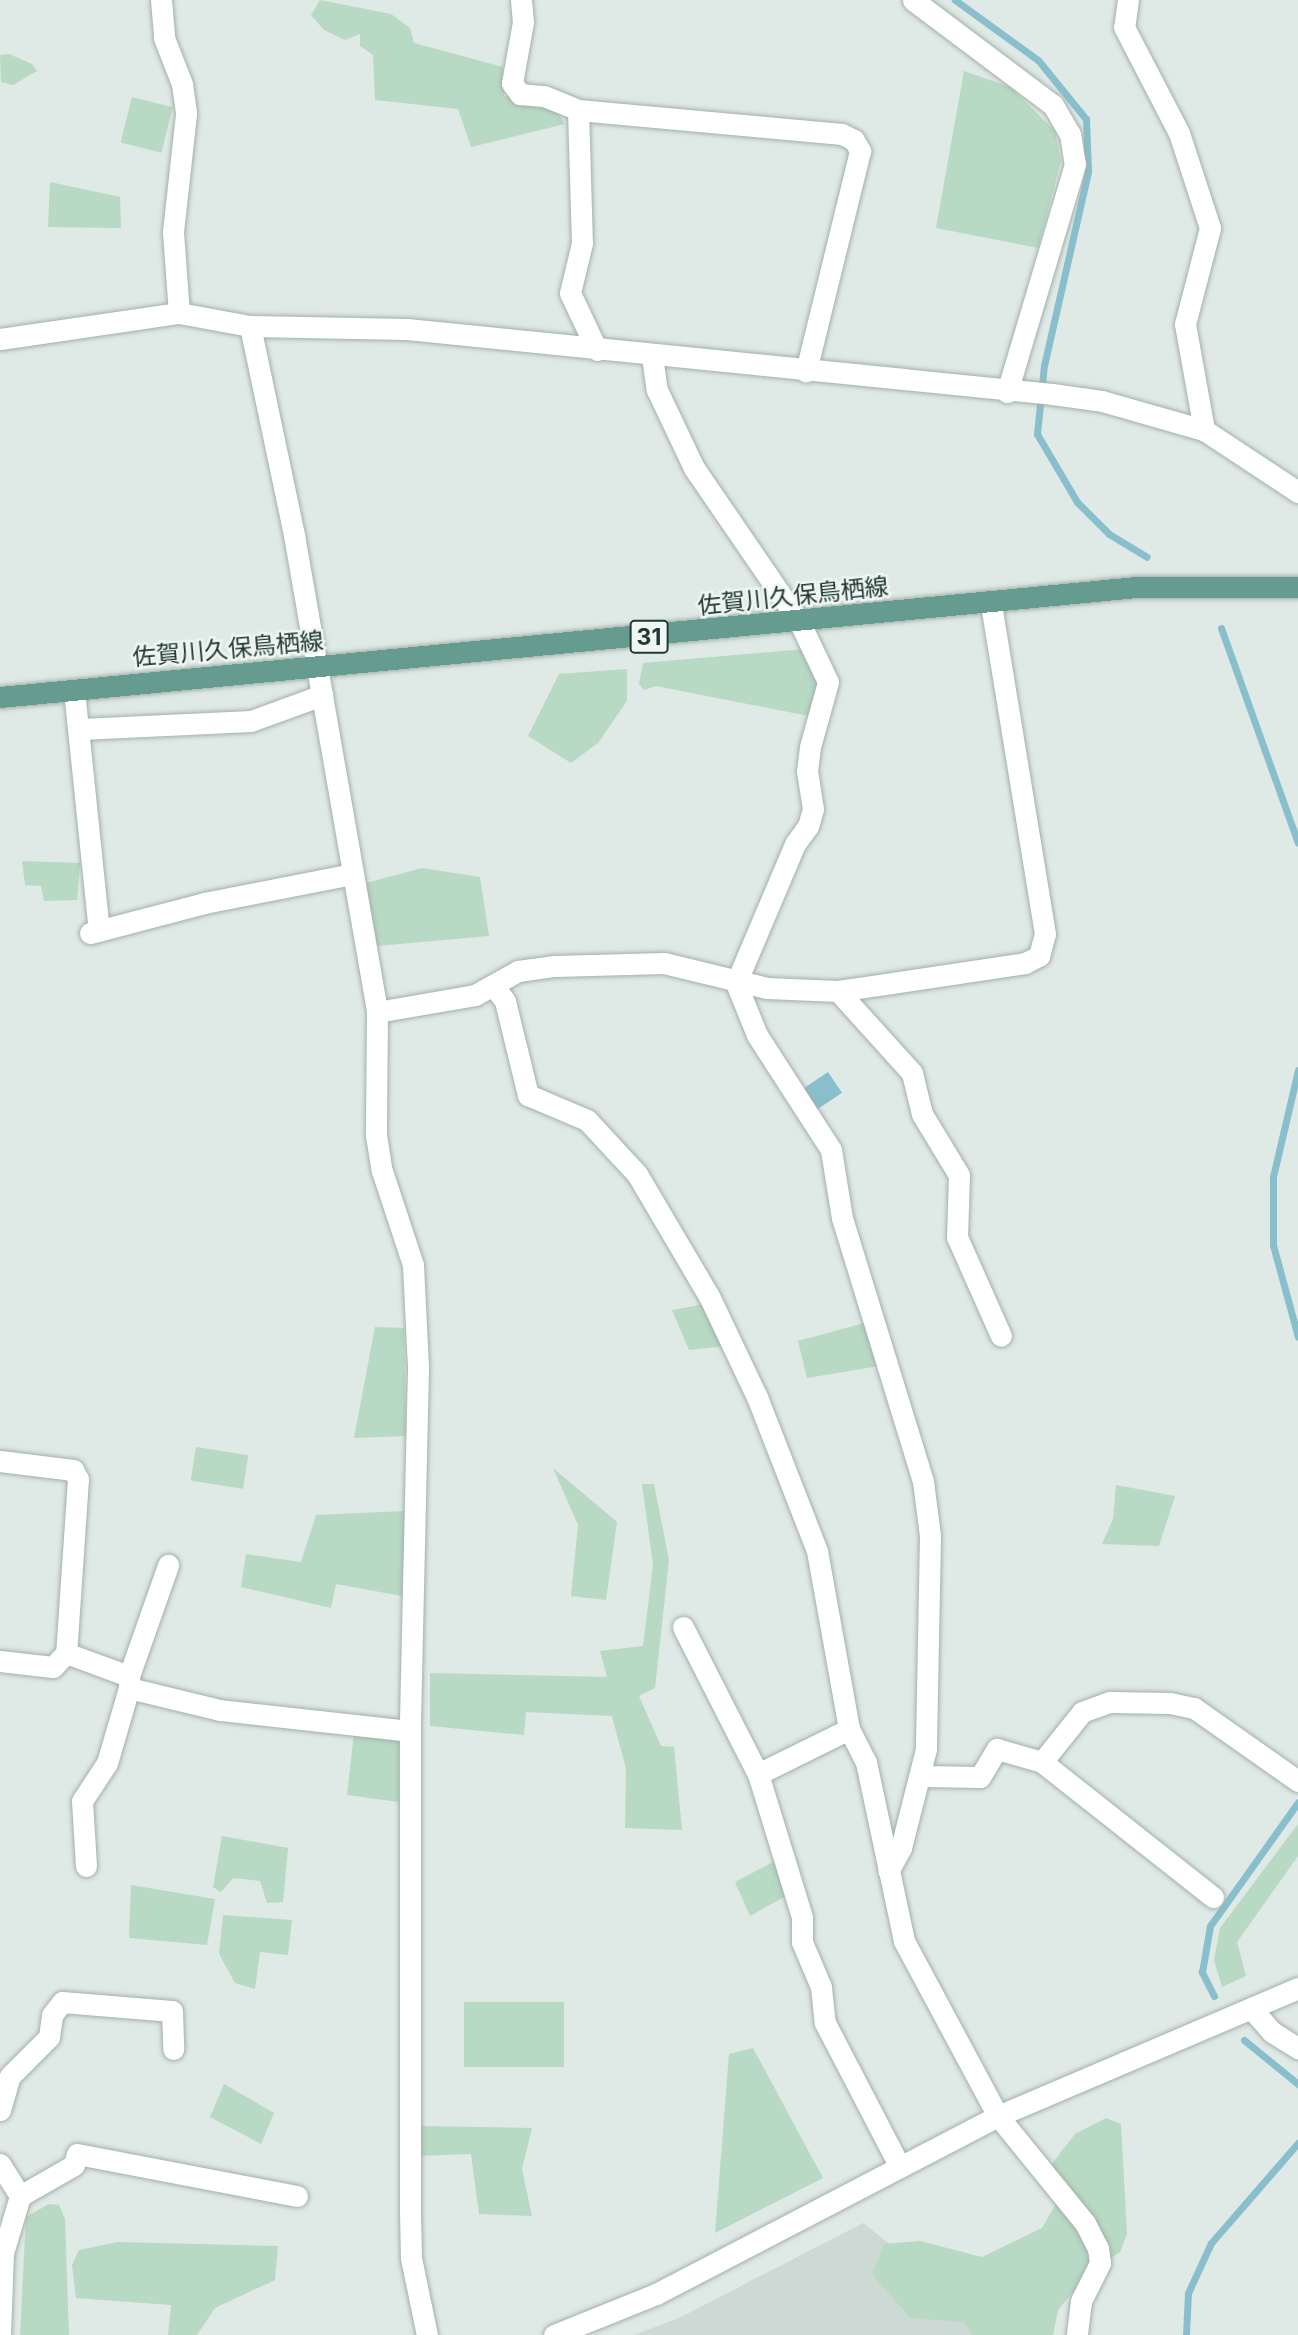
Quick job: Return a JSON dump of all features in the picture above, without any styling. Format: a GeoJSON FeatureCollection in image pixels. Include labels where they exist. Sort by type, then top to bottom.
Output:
{"type":"FeatureCollection","features":[{"type":"Feature","properties":{"kind":"main road","name":"佐賀川久保鳥栖線"},"geometry":{"type":"LineString","coordinates":[[0,697],[800,623],[1136,587],[1298,587]]}},
{"type":"Feature","properties":{"kind":"street"},"geometry":{"type":"LineString","coordinates":[[161,0],[164,38],[182,84],[186,114],[173,232],[179,313]]}},
{"type":"Feature","properties":{"kind":"street"},"geometry":{"type":"LineString","coordinates":[[521,0],[523,22],[512,83],[520,94],[544,96],[578,110],[842,134],[855,140],[860,152],[806,371]]}},
{"type":"Feature","properties":{"kind":"street"},"geometry":{"type":"LineString","coordinates":[[913,0],[1053,105],[1070,135],[1075,164],[1012,392]]}},
{"type":"Feature","properties":{"kind":"street"},"geometry":{"type":"LineString","coordinates":[[1128,0],[1124,27],[1179,133],[1210,228],[1185,324],[1203,430]]}},
{"type":"Feature","properties":{"kind":"street"},"geometry":{"type":"LineString","coordinates":[[578,110],[582,243],[569,293],[597,350]]}},
{"type":"Feature","properties":{"kind":"street"},"geometry":{"type":"LineString","coordinates":[[0,339],[179,313],[250,326],[407,328],[652,356],[1052,394],[1102,401],[1203,430],[1298,492]]}},
{"type":"Feature","properties":{"kind":"street"},"geometry":{"type":"LineString","coordinates":[[250,326],[318,666],[377,1012],[376,1135],[382,1171],[413,1265],[418,1368],[410,1731],[411,2258],[427,2335]]}},
{"type":"Feature","properties":{"kind":"street"},"geometry":{"type":"LineString","coordinates":[[652,356],[657,390],[694,468],[800,623],[828,682],[807,771],[813,809],[736,983],[757,1035],[831,1150],[842,1218],[923,1481],[930,1536],[923,1776],[888,1871]]}},
{"type":"Feature","properties":{"kind":"street"},"geometry":{"type":"LineString","coordinates":[[377,1012],[495,988],[517,971],[632,961],[664,962],[736,983],[838,991],[1024,963],[1039,956],[1045,934],[990,603]]}},
{"type":"Feature","properties":{"kind":"street"},"geometry":{"type":"LineString","coordinates":[[74,690],[81,729],[95,932],[204,903],[352,874]]}},
{"type":"Feature","properties":{"kind":"street"},"geometry":{"type":"LineString","coordinates":[[81,729],[251,721],[322,695]]}},
{"type":"Feature","properties":{"kind":"street"},"geometry":{"type":"LineString","coordinates":[[495,988],[505,1002],[528,1095],[587,1120],[613,1143],[709,1296],[757,1397],[817,1551],[849,1729],[866,1762],[904,1941],[998,2116],[1098,2248],[1100,2263],[1081,2301],[1077,2335]]}},
{"type":"Feature","properties":{"kind":"street"},"geometry":{"type":"LineString","coordinates":[[838,991],[912,1073],[922,1114],[959,1175],[957,1237],[1001,1336]]}},
{"type":"Feature","properties":{"kind":"street"},"geometry":{"type":"LineString","coordinates":[[0,1461],[73,1470],[78,1479],[66,1653],[53,1667],[0,1661]]}},
{"type":"Feature","properties":{"kind":"street"},"geometry":{"type":"LineString","coordinates":[[86,1866],[82,1801],[107,1763],[129,1682],[168,1565]]}},
{"type":"Feature","properties":{"kind":"street"},"geometry":{"type":"LineString","coordinates":[[683,1627],[758,1774],[802,1917],[802,1942],[821,1987],[825,2023],[900,2167]]}},
{"type":"Feature","properties":{"kind":"street"},"geometry":{"type":"LineString","coordinates":[[66,1653],[129,1682],[220,1710],[410,1731]]}},
{"type":"Feature","properties":{"kind":"street"},"geometry":{"type":"LineString","coordinates":[[1042,1762],[1082,1712],[1110,1702],[1170,1703],[1194,1708],[1298,1781]]}},
{"type":"Feature","properties":{"kind":"street"},"geometry":{"type":"LineString","coordinates":[[758,1774],[849,1729]]}},
{"type":"Feature","properties":{"kind":"street"},"geometry":{"type":"LineString","coordinates":[[923,1776],[980,1777],[997,1749],[1042,1762],[1213,1897]]}},
{"type":"Feature","properties":{"kind":"street"},"geometry":{"type":"LineString","coordinates":[[554,2335],[656,2294],[998,2116],[1298,1988]]}},
{"type":"Feature","properties":{"kind":"street"},"geometry":{"type":"LineString","coordinates":[[0,2109],[10,2076],[49,2037],[52,2015],[62,2002],[172,2011],[173,2049]]}},
{"type":"Feature","properties":{"kind":"street"},"geometry":{"type":"LineString","coordinates":[[1251,2008],[1272,2032],[1298,2048]]}},
{"type":"Feature","properties":{"kind":"street"},"geometry":{"type":"LineString","coordinates":[[0,2334],[4,2253],[20,2196],[74,2165],[77,2154],[297,2196]]}},
{"type":"Feature","properties":{"kind":"street"},"geometry":{"type":"LineString","coordinates":[[0,2164],[20,2196]]}},
{"type":"Feature","properties":{"kind":"shaded area"},"geometry":{"type":"Polygon","coordinates":[[[863,2223],[1005,2335],[634,2335],[679,2318],[863,2223]]]}},
{"type":"Feature","properties":{"kind":"green space"},"geometry":{"type":"Polygon","coordinates":[[[320,0],[391,14],[410,28],[414,43],[503,67],[504,96],[551,102],[565,124],[471,147],[458,109],[375,100],[373,55],[360,46],[360,34],[345,40],[324,30],[311,15],[320,0]]]}},
{"type":"Feature","properties":{"kind":"green space"},"geometry":{"type":"Polygon","coordinates":[[[9,54],[32,64],[37,71],[13,85],[1,82],[0,55],[9,54]]]}},
{"type":"Feature","properties":{"kind":"green space"},"geometry":{"type":"Polygon","coordinates":[[[964,71],[1010,87],[1055,131],[1061,161],[1038,248],[936,228],[964,71]]]}},
{"type":"Feature","properties":{"kind":"green space"},"geometry":{"type":"Polygon","coordinates":[[[132,97],[173,107],[161,153],[121,143],[132,97]]]}},
{"type":"Feature","properties":{"kind":"green space"},"geometry":{"type":"Polygon","coordinates":[[[50,182],[120,197],[121,228],[48,227],[50,182]]]}},
{"type":"Feature","properties":{"kind":"green space"},"geometry":{"type":"Polygon","coordinates":[[[804,649],[818,678],[814,717],[656,686],[644,690],[639,684],[643,663],[804,649]]]}},
{"type":"Feature","properties":{"kind":"green space"},"geometry":{"type":"Polygon","coordinates":[[[627,669],[627,701],[598,743],[571,763],[528,736],[559,674],[627,669]]]}},
{"type":"Feature","properties":{"kind":"green space"},"geometry":{"type":"Polygon","coordinates":[[[22,861],[80,863],[77,900],[44,901],[41,886],[25,885],[22,861]]]}},
{"type":"Feature","properties":{"kind":"green space"},"geometry":{"type":"Polygon","coordinates":[[[422,868],[480,877],[489,936],[377,946],[366,883],[422,868]]]}},
{"type":"Feature","properties":{"kind":"green space"},"geometry":{"type":"Polygon","coordinates":[[[705,1304],[724,1346],[689,1350],[672,1310],[705,1304]]]}},
{"type":"Feature","properties":{"kind":"green space"},"geometry":{"type":"Polygon","coordinates":[[[868,1322],[879,1366],[807,1378],[798,1341],[868,1322]]]}},
{"type":"Feature","properties":{"kind":"green space"},"geometry":{"type":"Polygon","coordinates":[[[375,1327],[404,1328],[406,1436],[354,1438],[375,1327]]]}},
{"type":"Feature","properties":{"kind":"green space"},"geometry":{"type":"Polygon","coordinates":[[[196,1447],[248,1455],[243,1489],[191,1481],[196,1447]]]}},
{"type":"Feature","properties":{"kind":"green space"},"geometry":{"type":"Polygon","coordinates":[[[553,1468],[617,1522],[606,1600],[571,1596],[578,1525],[553,1468]]]}},
{"type":"Feature","properties":{"kind":"green space"},"geometry":{"type":"Polygon","coordinates":[[[642,1484],[654,1484],[669,1560],[655,1688],[639,1696],[661,1746],[674,1747],[682,1830],[625,1828],[626,1769],[612,1716],[526,1712],[524,1735],[430,1726],[430,1673],[607,1677],[600,1651],[643,1646],[653,1565],[642,1484]]]}},
{"type":"Feature","properties":{"kind":"green space"},"geometry":{"type":"Polygon","coordinates":[[[1116,1485],[1175,1496],[1159,1546],[1102,1544],[1113,1519],[1116,1485]]]}},
{"type":"Feature","properties":{"kind":"green space"},"geometry":{"type":"Polygon","coordinates":[[[405,1511],[402,1596],[336,1584],[331,1608],[241,1587],[246,1554],[301,1562],[316,1515],[405,1511]]]}},
{"type":"Feature","properties":{"kind":"green space"},"geometry":{"type":"Polygon","coordinates":[[[354,1733],[399,1740],[399,1802],[347,1795],[354,1733]]]}},
{"type":"Feature","properties":{"kind":"green space"},"geometry":{"type":"Polygon","coordinates":[[[1298,1824],[1298,1856],[1237,1942],[1246,1976],[1222,1987],[1214,1960],[1220,1928],[1298,1824]]]}},
{"type":"Feature","properties":{"kind":"green space"},"geometry":{"type":"Polygon","coordinates":[[[222,1836],[288,1848],[283,1902],[267,1903],[260,1881],[233,1878],[221,1892],[213,1887],[222,1836]]]}},
{"type":"Feature","properties":{"kind":"green space"},"geometry":{"type":"Polygon","coordinates":[[[777,1860],[786,1896],[750,1916],[735,1882],[777,1860]]]}},
{"type":"Feature","properties":{"kind":"green space"},"geometry":{"type":"Polygon","coordinates":[[[131,1885],[215,1899],[207,1945],[129,1938],[131,1885]]]}},
{"type":"Feature","properties":{"kind":"green space"},"geometry":{"type":"Polygon","coordinates":[[[223,1915],[292,1920],[288,1955],[260,1952],[255,1989],[235,1983],[219,1954],[223,1915]]]}},
{"type":"Feature","properties":{"kind":"green space"},"geometry":{"type":"Polygon","coordinates":[[[464,2002],[564,2002],[564,2067],[464,2067],[464,2002]]]}},
{"type":"Feature","properties":{"kind":"green space"},"geometry":{"type":"Polygon","coordinates":[[[753,2048],[823,2178],[715,2233],[729,2054],[753,2048]]]}},
{"type":"Feature","properties":{"kind":"green space"},"geometry":{"type":"Polygon","coordinates":[[[224,2084],[274,2113],[261,2144],[210,2117],[224,2084]]]}},
{"type":"Feature","properties":{"kind":"green space"},"geometry":{"type":"Polygon","coordinates":[[[1106,2118],[1121,2124],[1127,2234],[1120,2252],[1086,2276],[1058,2310],[1053,2335],[972,2335],[964,2322],[910,2318],[872,2274],[884,2244],[920,2241],[982,2257],[1042,2228],[1061,2195],[1050,2166],[1075,2134],[1106,2118]]]}},
{"type":"Feature","properties":{"kind":"green space"},"geometry":{"type":"Polygon","coordinates":[[[418,2126],[532,2128],[522,2169],[532,2216],[479,2214],[471,2154],[417,2156],[418,2126]]]}},
{"type":"Feature","properties":{"kind":"green space"},"geometry":{"type":"Polygon","coordinates":[[[49,2204],[59,2205],[65,2219],[69,2335],[20,2335],[26,2217],[49,2204]]]}},
{"type":"Feature","properties":{"kind":"green space"},"geometry":{"type":"Polygon","coordinates":[[[118,2242],[278,2246],[275,2280],[215,2308],[197,2335],[168,2335],[171,2305],[76,2298],[72,2265],[79,2250],[118,2242]]]}},
{"type":"Feature","properties":{"kind":"water"},"geometry":{"type":"Polygon","coordinates":[[[828,1072],[842,1093],[817,1110],[803,1089],[828,1072]]]}},
{"type":"Feature","properties":{"kind":"waterway"},"geometry":{"type":"LineString","coordinates":[[955,0],[1038,60],[1086,119],[1088,172],[1044,365],[1037,434],[1077,502],[1109,534],[1147,557]]}},
{"type":"Feature","properties":{"kind":"waterway"},"geometry":{"type":"LineString","coordinates":[[1221,628],[1298,843]]}},
{"type":"Feature","properties":{"kind":"waterway"},"geometry":{"type":"LineString","coordinates":[[1298,1070],[1273,1177],[1273,1245],[1298,1337]]}},
{"type":"Feature","properties":{"kind":"waterway"},"geometry":{"type":"LineString","coordinates":[[1214,1996],[1202,1972],[1210,1926],[1298,1802]]}},
{"type":"Feature","properties":{"kind":"waterway"},"geometry":{"type":"LineString","coordinates":[[1244,2040],[1298,2084]]}},
{"type":"Feature","properties":{"kind":"waterway"},"geometry":{"type":"LineString","coordinates":[[1186,2335],[1188,2293],[1211,2243],[1298,2143]]}}]}
